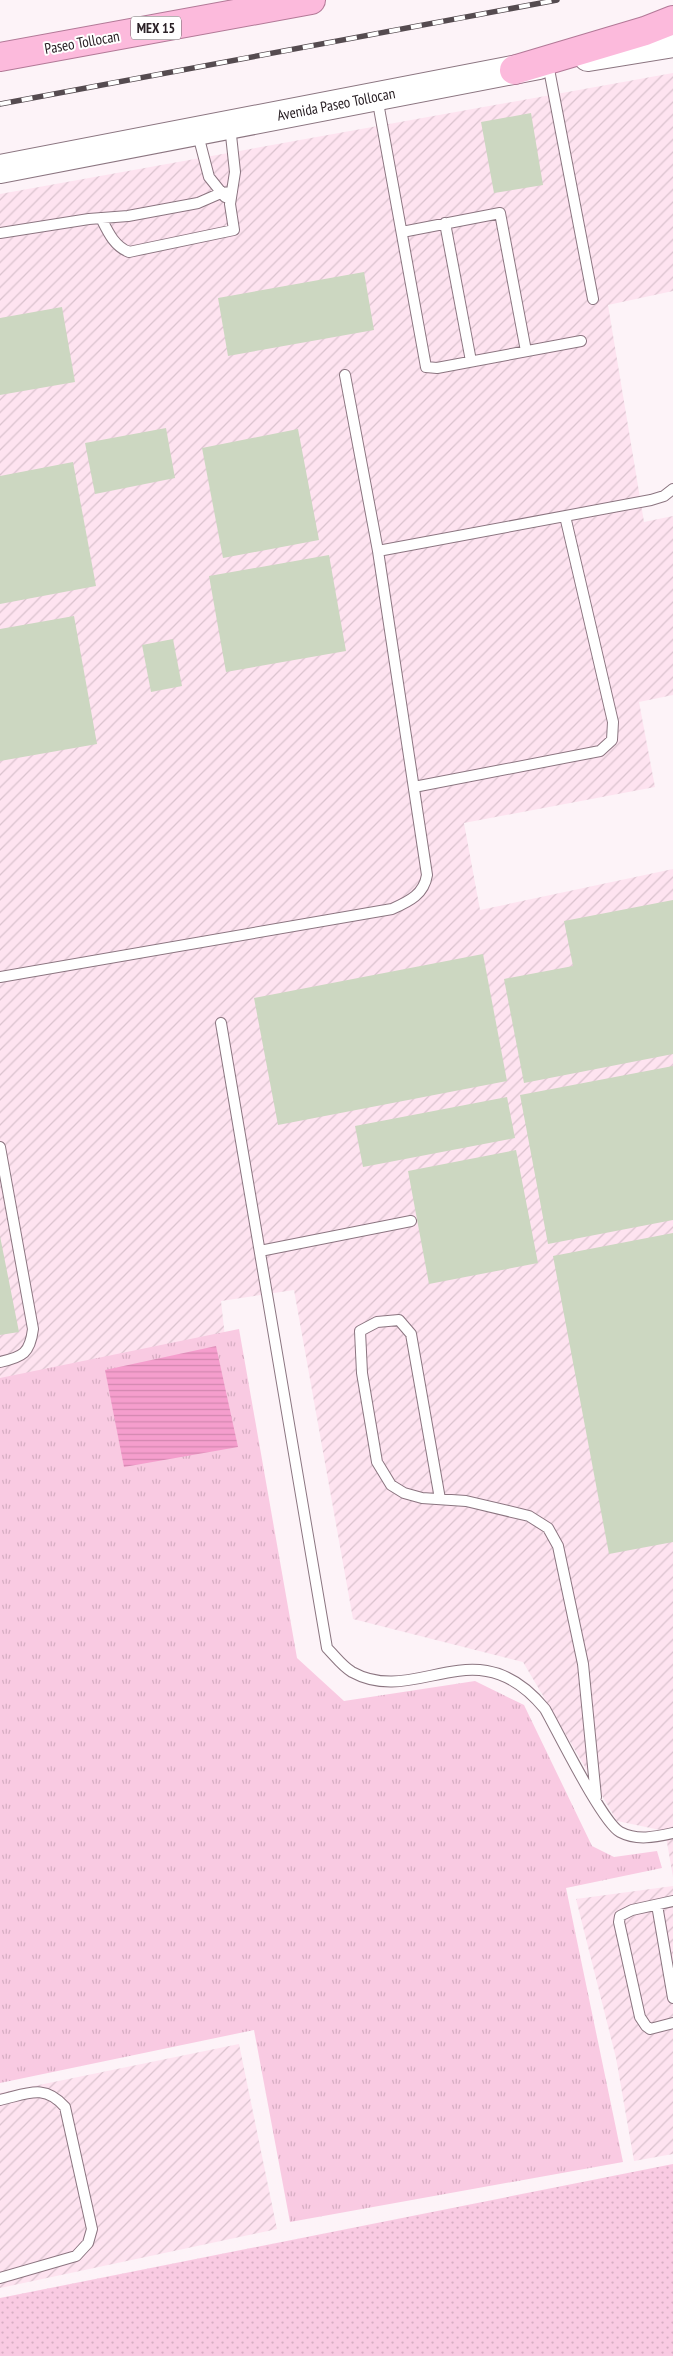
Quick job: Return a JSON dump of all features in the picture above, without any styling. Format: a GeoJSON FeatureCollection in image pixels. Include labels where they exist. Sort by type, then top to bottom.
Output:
{"type":"FeatureCollection","features":[{"type":"Feature","properties":{"kind":"highway","name":"Paseo Tollocan"},"geometry":{"type":"LineString","coordinates":[[0,57],[311,0]]}},
{"type":"Feature","properties":{"kind":"highway"},"geometry":{"type":"LineString","coordinates":[[514,70],[645,31],[673,20]]}},
{"type":"Feature","properties":{"kind":"main road","name":"Avenida Paseo Tollocan"},"geometry":{"type":"LineString","coordinates":[[0,169],[514,70],[673,43]]}},
{"type":"Feature","properties":{"kind":"lane"},"geometry":{"type":"LineString","coordinates":[[548,64],[593,299]]}},
{"type":"Feature","properties":{"kind":"lane"},"geometry":{"type":"LineString","coordinates":[[376,96],[402,232],[424,364],[433,369],[581,341]]}},
{"type":"Feature","properties":{"kind":"lane"},"geometry":{"type":"LineString","coordinates":[[102,218],[110,235],[120,248],[129,252],[234,230],[227,192],[235,172],[230,125]]}},
{"type":"Feature","properties":{"kind":"lane"},"geometry":{"type":"LineString","coordinates":[[197,131],[209,177],[227,192]]}},
{"type":"Feature","properties":{"kind":"lane"},"geometry":{"type":"LineString","coordinates":[[0,233],[128,216],[198,203],[227,192]]}},
{"type":"Feature","properties":{"kind":"lane"},"geometry":{"type":"LineString","coordinates":[[402,232],[500,213],[526,351]]}},
{"type":"Feature","properties":{"kind":"lane"},"geometry":{"type":"LineString","coordinates":[[445,223],[471,361]]}},
{"type":"Feature","properties":{"kind":"lane"},"geometry":{"type":"LineString","coordinates":[[0,977],[392,909],[407,902],[426,886],[428,875],[378,551],[346,375]]}},
{"type":"Feature","properties":{"kind":"lane"},"geometry":{"type":"LineString","coordinates":[[378,551],[651,500],[664,496],[673,489]]}},
{"type":"Feature","properties":{"kind":"lane"},"geometry":{"type":"LineString","coordinates":[[414,787],[600,751],[612,740],[613,722],[565,516]]}},
{"type":"Feature","properties":{"kind":"lane"},"geometry":{"type":"LineString","coordinates":[[221,1023],[328,1648],[352,1672],[376,1680],[400,1680],[452,1671],[487,1670],[521,1685],[532,1694],[545,1710],[610,1824],[619,1831],[632,1836],[648,1838],[673,1833]]}},
{"type":"Feature","properties":{"kind":"lane"},"geometry":{"type":"LineString","coordinates":[[0,1147],[33,1328],[32,1339],[25,1352],[19,1358],[0,1362]]}},
{"type":"Feature","properties":{"kind":"lane"},"geometry":{"type":"LineString","coordinates":[[260,1250],[411,1221]]}},
{"type":"Feature","properties":{"kind":"lane"},"geometry":{"type":"LineString","coordinates":[[440,1499],[411,1334],[400,1320],[377,1322],[360,1331],[362,1373],[377,1462],[391,1485],[404,1493],[440,1499],[466,1501],[529,1516],[548,1528],[558,1546],[584,1664],[596,1801]]}},
{"type":"Feature","properties":{"kind":"lane"},"geometry":{"type":"LineString","coordinates":[[673,1901],[625,1912],[618,1922],[640,2017],[650,2029],[673,2023]]}},
{"type":"Feature","properties":{"kind":"lane"},"geometry":{"type":"LineString","coordinates":[[657,1905],[673,1998]]}},
{"type":"Feature","properties":{"kind":"lane"},"geometry":{"type":"LineString","coordinates":[[0,2100],[42,2091],[58,2098],[65,2107],[92,2229],[88,2243],[76,2256],[0,2278]]}},
{"type":"Feature","properties":{"kind":"shaded area"},"geometry":{"type":"Polygon","coordinates":[[[673,73],[673,291],[608,305],[644,522],[673,516],[673,695],[639,702],[655,787],[464,823],[480,910],[673,869],[673,1877],[665,1831],[617,1821],[523,1662],[353,1619],[294,1290],[221,1301],[226,1346],[0,1390],[0,194],[673,73]]]}},
{"type":"Feature","properties":{"kind":"shaded area"},"geometry":{"type":"Polygon","coordinates":[[[216,1346],[238,1447],[124,1467],[105,1370],[216,1346]]]}},
{"type":"Feature","properties":{"kind":"shaded area"},"geometry":{"type":"Polygon","coordinates":[[[673,1886],[673,2154],[634,2161],[616,2058],[576,1899],[673,1886]]]}},
{"type":"Feature","properties":{"kind":"shaded area"},"geometry":{"type":"Polygon","coordinates":[[[239,2044],[277,2229],[0,2288],[0,2093],[239,2044]]]}},
{"type":"Feature","properties":{"kind":"green space"},"geometry":{"type":"Polygon","coordinates":[[[239,1329],[297,1658],[344,1701],[475,1681],[524,1705],[592,1846],[614,1857],[657,1851],[662,1868],[566,1888],[623,2162],[290,2222],[254,2030],[0,2083],[0,1378],[239,1329]]]}},
{"type":"Feature","properties":{"kind":"green space"},"geometry":{"type":"Polygon","coordinates":[[[673,2164],[673,2356],[0,2356],[0,2298],[673,2164]]]}},
{"type":"Feature","properties":{"kind":"building"},"geometry":{"type":"Polygon","coordinates":[[[531,113],[543,185],[494,193],[481,122],[531,113]]]}},
{"type":"Feature","properties":{"kind":"building"},"geometry":{"type":"Polygon","coordinates":[[[364,272],[374,330],[228,356],[218,298],[364,272]]]}},
{"type":"Feature","properties":{"kind":"building"},"geometry":{"type":"Polygon","coordinates":[[[62,307],[75,382],[0,395],[0,318],[62,307]]]}},
{"type":"Feature","properties":{"kind":"building"},"geometry":{"type":"Polygon","coordinates":[[[166,428],[175,478],[95,494],[85,443],[166,428]]]}},
{"type":"Feature","properties":{"kind":"building"},"geometry":{"type":"Polygon","coordinates":[[[298,429],[319,540],[223,558],[202,448],[298,429]]]}},
{"type":"Feature","properties":{"kind":"building"},"geometry":{"type":"Polygon","coordinates":[[[73,462],[96,586],[0,604],[0,476],[73,462]]]}},
{"type":"Feature","properties":{"kind":"building"},"geometry":{"type":"Polygon","coordinates":[[[329,555],[346,651],[226,672],[209,576],[329,555]]]}},
{"type":"Feature","properties":{"kind":"building"},"geometry":{"type":"Polygon","coordinates":[[[74,616],[97,744],[0,761],[0,629],[74,616]]]}},
{"type":"Feature","properties":{"kind":"building"},"geometry":{"type":"Polygon","coordinates":[[[173,639],[182,686],[151,692],[142,645],[173,639]]]}},
{"type":"Feature","properties":{"kind":"building"},"geometry":{"type":"Polygon","coordinates":[[[673,900],[673,1054],[524,1083],[504,979],[573,966],[564,921],[673,900]]]}},
{"type":"Feature","properties":{"kind":"building"},"geometry":{"type":"Polygon","coordinates":[[[483,954],[507,1081],[278,1125],[254,998],[483,954]]]}},
{"type":"Feature","properties":{"kind":"building"},"geometry":{"type":"Polygon","coordinates":[[[673,1066],[673,1220],[548,1244],[520,1095],[673,1066]]]}},
{"type":"Feature","properties":{"kind":"building"},"geometry":{"type":"Polygon","coordinates":[[[507,1097],[515,1138],[363,1167],[355,1126],[507,1097]]]}},
{"type":"Feature","properties":{"kind":"building"},"geometry":{"type":"Polygon","coordinates":[[[516,1150],[538,1263],[429,1284],[408,1171],[516,1150]]]}},
{"type":"Feature","properties":{"kind":"building"},"geometry":{"type":"Polygon","coordinates":[[[673,1233],[673,1542],[609,1554],[553,1256],[673,1233]]]}},
{"type":"Feature","properties":{"kind":"building"},"geometry":{"type":"Polygon","coordinates":[[[0,1236],[19,1332],[0,1335],[0,1236]]]}},
{"type":"Feature","properties":{"kind":"railway"},"geometry":{"type":"LineString","coordinates":[[0,104],[557,0]]}}]}
